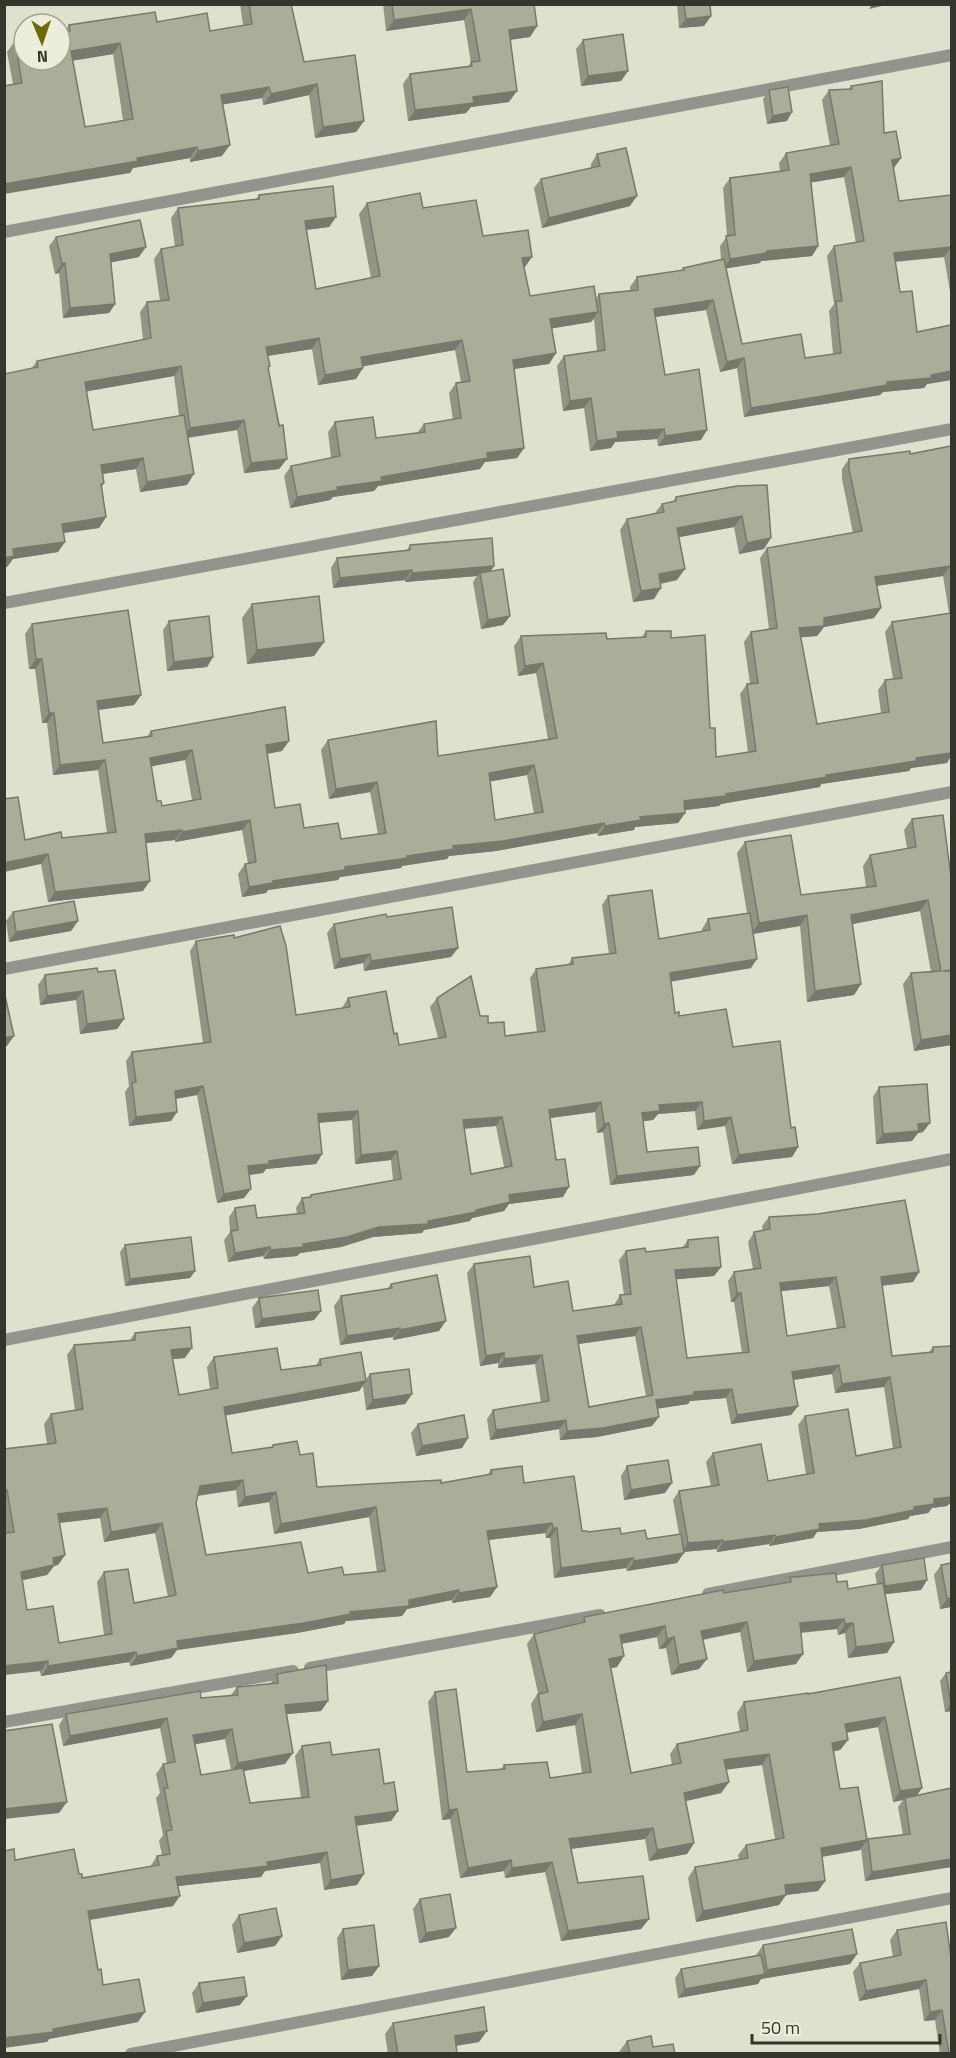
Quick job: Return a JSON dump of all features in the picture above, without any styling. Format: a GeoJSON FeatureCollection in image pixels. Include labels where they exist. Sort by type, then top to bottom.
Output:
{"type":"FeatureCollection","features":[{"type":"Feature","properties":{"kind":"street"},"geometry":{"type":"LineString","coordinates":[[4,232],[951,55]]}},
{"type":"Feature","properties":{"kind":"street"},"geometry":{"type":"LineString","coordinates":[[4,603],[951,429]]}},
{"type":"Feature","properties":{"kind":"street"},"geometry":{"type":"LineString","coordinates":[[4,969],[951,792]]}},
{"type":"Feature","properties":{"kind":"street"},"geometry":{"type":"LineString","coordinates":[[4,1340],[951,1159]]}},
{"type":"Feature","properties":{"kind":"street"},"geometry":{"type":"LineString","coordinates":[[694,1596],[951,1547]]}},
{"type":"Feature","properties":{"kind":"street"},"geometry":{"type":"LineString","coordinates":[[4,1722],[436,1646],[612,1612]]}},
{"type":"Feature","properties":{"kind":"street"},"geometry":{"type":"LineString","coordinates":[[131,2054],[951,1898]]}},
{"type":"Feature","properties":{"kind":"building"},"geometry":{"type":"Polygon","coordinates":[[[249,4],[291,4],[304,62],[355,55],[364,121],[323,127],[317,84],[271,94],[269,87],[221,95],[230,145],[198,151],[197,147],[137,158],[138,161],[5,184],[4,187],[4,86],[22,83],[20,72],[72,72],[72,56],[85,127],[133,119],[120,43],[72,51],[72,25],[155,12],[157,22],[207,13],[210,31],[252,24],[249,4]]]}},
{"type":"Feature","properties":{"kind":"building"},"geometry":{"type":"Polygon","coordinates":[[[392,4],[534,4],[537,26],[509,30],[517,91],[473,97],[474,103],[415,110],[410,74],[472,66],[471,62],[480,61],[471,9],[394,20],[392,4]]]}},
{"type":"Feature","properties":{"kind":"building"},"geometry":{"type":"Polygon","coordinates":[[[684,4],[710,4],[711,16],[686,19],[684,4]]]}},
{"type":"Feature","properties":{"kind":"building"},"geometry":{"type":"Polygon","coordinates":[[[623,34],[628,71],[588,76],[583,40],[623,34]]]}},
{"type":"Feature","properties":{"kind":"building"},"geometry":{"type":"Polygon","coordinates":[[[882,81],[884,133],[896,131],[901,158],[892,160],[899,201],[951,195],[951,247],[894,253],[900,292],[912,291],[917,332],[951,325],[951,371],[931,375],[931,378],[887,382],[887,385],[751,408],[744,358],[727,362],[713,300],[654,309],[665,375],[699,369],[707,430],[665,436],[664,429],[617,432],[618,438],[597,441],[591,398],[570,401],[564,356],[605,350],[599,294],[638,290],[637,277],[684,270],[683,268],[724,259],[742,344],[801,334],[805,358],[841,353],[836,301],[842,301],[834,246],[864,241],[851,167],[810,174],[818,246],[767,251],[767,253],[730,259],[726,236],[735,235],[730,178],[789,170],[786,153],[839,144],[829,90],[852,89],[851,86],[882,81]]]}},
{"type":"Feature","properties":{"kind":"building"},"geometry":{"type":"Polygon","coordinates":[[[788,87],[792,112],[773,116],[769,90],[788,87]]]}},
{"type":"Feature","properties":{"kind":"building"},"geometry":{"type":"Polygon","coordinates":[[[626,148],[637,196],[549,218],[541,179],[600,166],[597,154],[626,148]]]}},
{"type":"Feature","properties":{"kind":"building"},"geometry":{"type":"Polygon","coordinates":[[[333,186],[336,217],[305,221],[316,289],[380,276],[367,203],[420,193],[423,208],[476,200],[483,236],[528,230],[532,257],[522,258],[530,296],[594,286],[598,312],[550,319],[556,353],[513,360],[524,448],[487,453],[488,458],[381,477],[382,481],[337,487],[338,490],[297,497],[291,466],[340,456],[335,422],[373,417],[376,438],[425,432],[424,424],[461,418],[456,383],[470,381],[462,340],[361,357],[363,368],[325,375],[319,338],[266,347],[279,426],[283,425],[287,459],[251,463],[244,420],[190,428],[181,366],[85,382],[93,430],[184,415],[194,474],[147,482],[143,458],[101,465],[104,483],[101,484],[106,517],[62,524],[65,542],[13,549],[14,556],[4,558],[4,374],[38,367],[37,361],[151,338],[147,302],[169,300],[161,249],[183,245],[178,208],[259,199],[259,195],[333,186]]]}},
{"type":"Feature","properties":{"kind":"building"},"geometry":{"type":"Polygon","coordinates":[[[140,220],[146,247],[110,254],[115,304],[70,308],[65,263],[62,264],[56,237],[140,220]]]}},
{"type":"Feature","properties":{"kind":"building"},"geometry":{"type":"Polygon","coordinates":[[[951,446],[951,576],[950,566],[875,577],[881,608],[824,618],[824,626],[799,628],[817,724],[889,712],[885,680],[902,678],[892,622],[951,613],[951,753],[726,794],[726,796],[684,801],[685,813],[640,817],[641,820],[605,826],[604,823],[503,841],[453,846],[454,849],[345,867],[345,870],[249,887],[245,864],[256,862],[250,820],[182,832],[182,830],[145,834],[150,881],[55,892],[48,854],[4,863],[4,799],[18,797],[25,840],[61,832],[62,838],[116,832],[105,760],[60,765],[54,713],[49,713],[42,659],[36,659],[32,624],[128,610],[141,695],[97,701],[103,743],[152,736],[151,731],[285,707],[289,741],[266,745],[275,808],[300,804],[304,828],[338,823],[341,839],[386,833],[377,782],[336,789],[328,740],[436,721],[438,756],[557,738],[543,663],[525,666],[521,636],[606,633],[607,639],[646,637],[646,631],[671,631],[671,638],[705,635],[710,728],[715,728],[716,757],[756,751],[747,684],[758,683],[751,632],[777,628],[767,548],[862,531],[849,459],[910,451],[910,454],[951,446]],[[192,750],[150,758],[157,801],[161,801],[162,806],[201,799],[192,750]],[[534,765],[489,773],[495,820],[543,812],[534,765]]]}},
{"type":"Feature","properties":{"kind":"building"},"geometry":{"type":"Polygon","coordinates":[[[767,485],[771,538],[747,543],[742,516],[677,528],[685,569],[659,574],[661,588],[641,591],[627,519],[664,512],[662,504],[676,501],[676,497],[737,486],[767,485]]]}},
{"type":"Feature","properties":{"kind":"building"},"geometry":{"type":"Polygon","coordinates":[[[492,538],[494,566],[412,573],[412,570],[340,578],[337,558],[410,550],[410,545],[492,538]]]}},
{"type":"Feature","properties":{"kind":"building"},"geometry":{"type":"Polygon","coordinates":[[[503,569],[510,616],[488,620],[480,573],[503,569]]]}},
{"type":"Feature","properties":{"kind":"building"},"geometry":{"type":"Polygon","coordinates":[[[319,596],[324,642],[257,650],[252,604],[319,596]]]}},
{"type":"Feature","properties":{"kind":"building"},"geometry":{"type":"Polygon","coordinates":[[[209,616],[213,657],[174,662],[169,621],[209,616]]]}},
{"type":"Feature","properties":{"kind":"building"},"geometry":{"type":"Polygon","coordinates":[[[943,815],[951,877],[951,970],[943,971],[951,971],[951,1035],[921,1040],[911,973],[941,971],[928,900],[851,915],[861,984],[815,991],[807,915],[759,923],[745,842],[791,835],[801,895],[876,886],[870,855],[916,847],[912,819],[943,815]]]}},
{"type":"Feature","properties":{"kind":"building"},"geometry":{"type":"Polygon","coordinates":[[[652,890],[659,939],[710,930],[708,919],[750,913],[757,959],[670,973],[675,1013],[679,1012],[679,1016],[726,1009],[733,1047],[780,1041],[791,1128],[795,1127],[798,1147],[739,1155],[731,1117],[704,1121],[702,1102],[659,1105],[660,1111],[642,1113],[647,1152],[698,1147],[700,1166],[617,1176],[609,1123],[604,1124],[601,1102],[549,1110],[556,1160],[565,1159],[569,1187],[509,1195],[510,1202],[476,1210],[476,1212],[428,1221],[428,1224],[379,1227],[347,1237],[303,1244],[304,1247],[270,1250],[270,1247],[235,1253],[231,1231],[238,1230],[235,1208],[255,1205],[257,1218],[305,1213],[302,1198],[401,1179],[397,1151],[361,1155],[358,1111],[318,1114],[322,1154],[248,1166],[251,1189],[224,1194],[203,1086],[175,1091],[177,1112],[136,1117],[132,1083],[136,1082],[132,1052],[211,1042],[196,941],[234,935],[234,938],[280,926],[286,946],[296,1015],[350,1007],[348,998],[386,991],[394,1034],[397,1033],[399,1045],[446,1037],[437,998],[471,976],[480,1016],[488,1016],[488,1023],[504,1022],[505,1036],[545,1031],[536,969],[573,964],[572,958],[616,953],[608,896],[652,890]],[[502,1117],[463,1120],[471,1174],[512,1166],[502,1117]]]}},
{"type":"Feature","properties":{"kind":"building"},"geometry":{"type":"Polygon","coordinates":[[[74,901],[78,921],[16,932],[13,912],[74,901]]]}},
{"type":"Feature","properties":{"kind":"building"},"geometry":{"type":"Polygon","coordinates":[[[452,907],[458,948],[371,961],[370,954],[340,959],[334,924],[386,914],[387,917],[452,907]]]}},
{"type":"Feature","properties":{"kind":"building"},"geometry":{"type":"Polygon","coordinates":[[[97,968],[98,972],[115,970],[124,1019],[87,1024],[83,991],[47,996],[45,975],[97,968]]]}},
{"type":"Feature","properties":{"kind":"building"},"geometry":{"type":"Polygon","coordinates":[[[4,991],[14,1036],[4,1038],[4,991]]]}},
{"type":"Feature","properties":{"kind":"building"},"geometry":{"type":"Polygon","coordinates":[[[927,1084],[930,1123],[918,1124],[919,1131],[883,1134],[879,1087],[927,1084]]]}},
{"type":"Feature","properties":{"kind":"building"},"geometry":{"type":"Polygon","coordinates":[[[905,1200],[919,1272],[881,1277],[892,1356],[933,1352],[933,1347],[951,1346],[951,1497],[934,1499],[934,1504],[914,1507],[914,1510],[866,1520],[819,1524],[820,1529],[776,1537],[775,1535],[723,1542],[723,1540],[688,1543],[679,1491],[719,1485],[713,1453],[761,1444],[768,1481],[814,1473],[805,1416],[848,1409],[856,1456],[901,1447],[890,1377],[842,1384],[839,1365],[792,1372],[798,1406],[737,1415],[732,1389],[694,1392],[694,1395],[656,1400],[659,1417],[603,1428],[567,1431],[566,1420],[496,1430],[493,1410],[549,1401],[542,1355],[504,1359],[504,1353],[486,1356],[474,1264],[530,1256],[534,1287],[568,1281],[573,1311],[622,1304],[620,1295],[631,1294],[626,1251],[645,1248],[646,1252],[688,1247],[688,1240],[718,1237],[721,1267],[675,1270],[687,1358],[749,1352],[741,1293],[737,1293],[734,1272],[761,1268],[754,1232],[770,1229],[769,1217],[818,1214],[905,1200]],[[836,1277],[780,1283],[787,1336],[845,1327],[836,1277]],[[641,1327],[577,1336],[589,1407],[653,1395],[641,1327]]]}},
{"type":"Feature","properties":{"kind":"building"},"geometry":{"type":"Polygon","coordinates":[[[191,1237],[195,1271],[130,1279],[125,1245],[191,1237]]]}},
{"type":"Feature","properties":{"kind":"building"},"geometry":{"type":"Polygon","coordinates":[[[437,1275],[446,1321],[400,1330],[400,1328],[347,1336],[341,1296],[392,1288],[391,1284],[437,1275]]]}},
{"type":"Feature","properties":{"kind":"building"},"geometry":{"type":"Polygon","coordinates":[[[318,1290],[321,1311],[262,1319],[259,1298],[318,1290]]]}},
{"type":"Feature","properties":{"kind":"building"},"geometry":{"type":"Polygon","coordinates":[[[190,1327],[192,1348],[171,1350],[179,1395],[218,1388],[214,1357],[277,1348],[281,1370],[321,1365],[320,1359],[361,1352],[366,1381],[224,1407],[232,1453],[297,1441],[300,1455],[313,1453],[317,1487],[441,1480],[441,1483],[492,1474],[491,1470],[522,1466],[524,1483],[574,1476],[582,1531],[620,1528],[621,1534],[645,1530],[647,1539],[681,1534],[684,1553],[634,1561],[633,1558],[561,1568],[557,1528],[553,1528],[552,1523],[487,1531],[497,1587],[459,1593],[459,1590],[409,1600],[409,1606],[350,1612],[351,1614],[304,1623],[177,1641],[178,1648],[137,1656],[136,1652],[48,1666],[48,1661],[4,1666],[4,1533],[14,1532],[7,1490],[4,1491],[4,1449],[56,1443],[51,1414],[83,1409],[74,1345],[135,1340],[135,1333],[190,1327]],[[243,1480],[200,1486],[196,1503],[206,1555],[301,1542],[308,1573],[342,1567],[344,1575],[385,1571],[376,1507],[281,1524],[276,1492],[245,1497],[243,1480]],[[107,1508],[58,1514],[65,1555],[53,1558],[54,1565],[21,1572],[27,1610],[53,1606],[59,1643],[112,1634],[104,1572],[128,1569],[134,1603],[176,1595],[162,1523],[111,1532],[107,1508]]]}},
{"type":"Feature","properties":{"kind":"building"},"geometry":{"type":"Polygon","coordinates":[[[409,1369],[412,1394],[373,1400],[370,1374],[409,1369]]]}},
{"type":"Feature","properties":{"kind":"building"},"geometry":{"type":"Polygon","coordinates":[[[464,1415],[468,1438],[422,1446],[418,1424],[464,1415]]]}},
{"type":"Feature","properties":{"kind":"building"},"geometry":{"type":"Polygon","coordinates":[[[668,1460],[672,1483],[631,1490],[627,1466],[668,1460]]]}},
{"type":"Feature","properties":{"kind":"building"},"geometry":{"type":"Polygon","coordinates":[[[924,1558],[927,1580],[885,1586],[882,1565],[924,1558]]]}},
{"type":"Feature","properties":{"kind":"building"},"geometry":{"type":"Polygon","coordinates":[[[951,1563],[951,1598],[947,1599],[941,1565],[951,1563]]]}},
{"type":"Feature","properties":{"kind":"building"},"geometry":{"type":"Polygon","coordinates":[[[836,1573],[837,1582],[847,1581],[848,1589],[883,1583],[894,1642],[856,1647],[853,1623],[845,1624],[844,1619],[800,1623],[803,1654],[754,1661],[747,1622],[701,1631],[707,1659],[679,1665],[674,1637],[667,1639],[665,1626],[620,1635],[624,1656],[609,1659],[631,1773],[681,1763],[677,1744],[748,1730],[744,1702],[808,1694],[900,1677],[922,1788],[900,1791],[885,1717],[845,1724],[848,1740],[832,1743],[840,1789],[858,1787],[867,1840],[821,1848],[825,1881],[785,1885],[786,1895],[703,1911],[695,1867],[748,1858],[746,1845],[784,1838],[769,1754],[724,1760],[729,1782],[684,1793],[694,1843],[657,1850],[653,1828],[569,1839],[578,1883],[643,1876],[649,1919],[568,1931],[552,1862],[512,1868],[511,1860],[468,1868],[457,1809],[449,1810],[435,1692],[456,1689],[467,1772],[505,1769],[504,1765],[547,1762],[550,1778],[591,1772],[582,1714],[543,1722],[538,1694],[548,1692],[534,1634],[585,1622],[584,1617],[723,1590],[724,1593],[791,1582],[790,1577],[836,1573]]]}},
{"type":"Feature","properties":{"kind":"building"},"geometry":{"type":"Polygon","coordinates":[[[326,1665],[328,1701],[285,1705],[293,1753],[238,1763],[232,1729],[193,1735],[201,1775],[243,1768],[250,1803],[309,1797],[302,1746],[330,1742],[332,1755],[379,1749],[384,1784],[394,1782],[398,1811],[355,1817],[364,1874],[331,1880],[327,1852],[267,1862],[268,1866],[176,1877],[180,1896],[88,1911],[98,1970],[101,1969],[103,1985],[139,1979],[145,2012],[53,2029],[54,2032],[4,2038],[4,1851],[14,1849],[15,1860],[74,1849],[79,1874],[82,1874],[82,1878],[159,1865],[157,1856],[170,1854],[166,1831],[172,1830],[164,1788],[168,1788],[163,1764],[175,1762],[167,1718],[70,1736],[66,1714],[200,1691],[201,1698],[238,1695],[237,1687],[278,1683],[277,1674],[326,1665]]]}},
{"type":"Feature","properties":{"kind":"building"},"geometry":{"type":"Polygon","coordinates":[[[951,1672],[951,1704],[946,1673],[951,1672]]]}},
{"type":"Feature","properties":{"kind":"building"},"geometry":{"type":"Polygon","coordinates":[[[52,1724],[67,1802],[4,1809],[4,1731],[52,1724]]]}},
{"type":"Feature","properties":{"kind":"building"},"geometry":{"type":"Polygon","coordinates":[[[951,1788],[951,1859],[872,1872],[868,1839],[910,1834],[905,1798],[951,1788]]]}},
{"type":"Feature","properties":{"kind":"building"},"geometry":{"type":"Polygon","coordinates":[[[450,1894],[456,1928],[426,1933],[420,1899],[450,1894]]]}},
{"type":"Feature","properties":{"kind":"building"},"geometry":{"type":"Polygon","coordinates":[[[276,1908],[282,1936],[244,1943],[239,1915],[276,1908]]]}},
{"type":"Feature","properties":{"kind":"building"},"geometry":{"type":"Polygon","coordinates":[[[946,1922],[951,1958],[951,2054],[949,2054],[942,2010],[930,2012],[926,1980],[866,1991],[860,1963],[901,1955],[897,1930],[946,1922]]]}},
{"type":"Feature","properties":{"kind":"building"},"geometry":{"type":"Polygon","coordinates":[[[374,1925],[379,1966],[348,1970],[343,1929],[374,1925]]]}},
{"type":"Feature","properties":{"kind":"building"},"geometry":{"type":"Polygon","coordinates":[[[852,1929],[857,1954],[767,1970],[763,1945],[852,1929]]]}},
{"type":"Feature","properties":{"kind":"building"},"geometry":{"type":"Polygon","coordinates":[[[761,1955],[765,1974],[685,1989],[681,1969],[761,1955]]]}},
{"type":"Feature","properties":{"kind":"building"},"geometry":{"type":"Polygon","coordinates":[[[244,1977],[247,1996],[203,2003],[199,1983],[244,1977]]]}},
{"type":"Feature","properties":{"kind":"building"},"geometry":{"type":"Polygon","coordinates":[[[484,2007],[487,2031],[455,2036],[457,2054],[398,2054],[393,2023],[484,2007]]]}},
{"type":"Feature","properties":{"kind":"building"},"geometry":{"type":"Polygon","coordinates":[[[651,2036],[653,2047],[673,2044],[675,2054],[630,2054],[627,2041],[651,2036]]]}}]}
